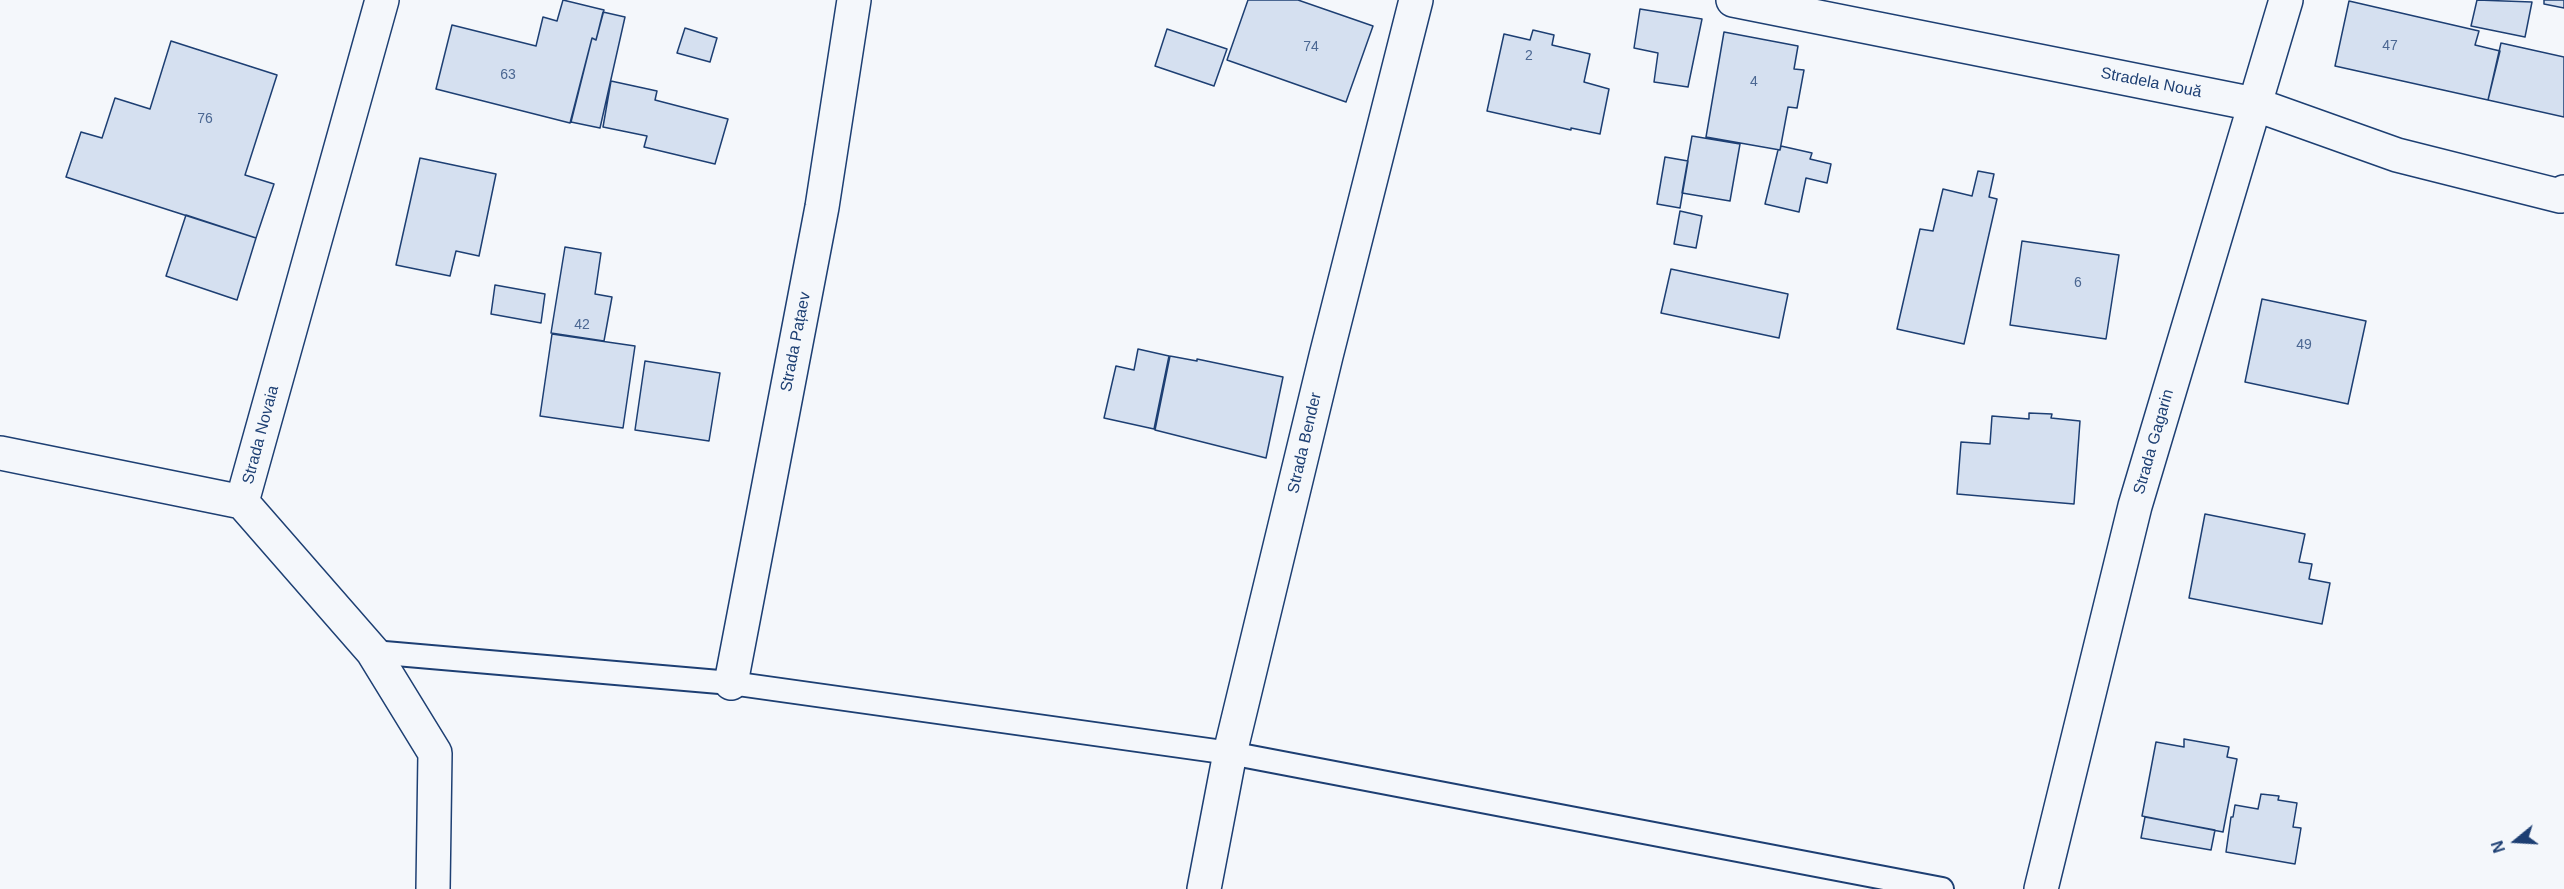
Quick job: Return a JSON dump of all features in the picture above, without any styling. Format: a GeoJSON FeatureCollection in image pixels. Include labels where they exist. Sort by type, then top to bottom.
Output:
{"type":"FeatureCollection","features":[{"type":"Feature","properties":{"kind":"street","name":"Strada Novaia"},"geometry":{"type":"LineString","coordinates":[[382,0],[242,502],[373,652],[435,753],[433,889]]}},
{"type":"Feature","properties":{"kind":"street","name":"Strada Pațaev"},"geometry":{"type":"LineString","coordinates":[[731,683],[822,207],[854,0]]}},
{"type":"Feature","properties":{"kind":"street","name":"Strada Bender"},"geometry":{"type":"LineString","coordinates":[[1204,889],[1230,753],[1326,356],[1416,0]]}},
{"type":"Feature","properties":{"kind":"street","name":"Stradela Nouă"},"geometry":{"type":"LineString","coordinates":[[1733,0],[2254,104],[2397,155],[2562,194]]}},
{"type":"Feature","properties":{"kind":"street","name":"Strada Gagarin"},"geometry":{"type":"LineString","coordinates":[[2041,889],[2135,506],[2286,0]]}},
{"type":"Feature","properties":{"kind":"street"},"geometry":{"type":"LineString","coordinates":[[0,453],[242,502]]}},
{"type":"Feature","properties":{"kind":"lane"},"geometry":{"type":"LineString","coordinates":[[373,652],[731,683],[1230,753],[1942,889]]}},
{"type":"Feature","properties":{"kind":"building"},"geometry":{"type":"Polygon","coordinates":[[[563,0],[604,10],[596,40],[592,38],[570,123],[436,89],[452,25],[536,46],[543,17],[557,21],[563,0]]]}},
{"type":"Feature","properties":{"kind":"building"},"geometry":{"type":"Polygon","coordinates":[[[1248,0],[1298,0],[1373,26],[1346,102],[1227,60],[1248,0]]]}},
{"type":"Feature","properties":{"kind":"building"},"geometry":{"type":"Polygon","coordinates":[[[2477,0],[2532,2],[2525,37],[2471,26],[2477,0]]]}},
{"type":"Feature","properties":{"kind":"building"},"geometry":{"type":"Polygon","coordinates":[[[2544,0],[2564,0],[2564,8],[2544,4],[2544,0]]]}},
{"type":"Feature","properties":{"kind":"building"},"geometry":{"type":"Polygon","coordinates":[[[2349,1],[2479,31],[2475,45],[2500,51],[2488,100],[2335,66],[2349,1]]]}},
{"type":"Feature","properties":{"kind":"building"},"geometry":{"type":"Polygon","coordinates":[[[1640,9],[1702,19],[1688,87],[1654,82],[1658,53],[1634,48],[1640,9]]]}},
{"type":"Feature","properties":{"kind":"building"},"geometry":{"type":"Polygon","coordinates":[[[603,12],[625,17],[600,128],[571,122],[592,38],[596,40],[603,12]]]}},
{"type":"Feature","properties":{"kind":"building"},"geometry":{"type":"Polygon","coordinates":[[[685,28],[717,38],[710,62],[677,53],[685,28]]]}},
{"type":"Feature","properties":{"kind":"building"},"geometry":{"type":"Polygon","coordinates":[[[1167,29],[1227,49],[1214,86],[1155,66],[1167,29]]]}},
{"type":"Feature","properties":{"kind":"building"},"geometry":{"type":"Polygon","coordinates":[[[1533,30],[1554,35],[1552,45],[1590,54],[1584,82],[1609,89],[1600,134],[1571,128],[1571,130],[1487,111],[1504,34],[1530,40],[1533,30]]]}},
{"type":"Feature","properties":{"kind":"building"},"geometry":{"type":"Polygon","coordinates":[[[1724,32],[1798,46],[1794,69],[1804,70],[1797,108],[1788,107],[1780,150],[1706,137],[1724,32]]]}},
{"type":"Feature","properties":{"kind":"building"},"geometry":{"type":"Polygon","coordinates":[[[171,41],[277,75],[245,175],[274,184],[256,238],[66,177],[81,132],[102,138],[115,98],[150,109],[171,41]]]}},
{"type":"Feature","properties":{"kind":"building"},"geometry":{"type":"Polygon","coordinates":[[[2501,43],[2564,57],[2564,117],[2488,100],[2501,43]]]}},
{"type":"Feature","properties":{"kind":"building"},"geometry":{"type":"Polygon","coordinates":[[[611,81],[657,91],[655,100],[728,119],[715,164],[644,147],[647,136],[603,127],[611,81]]]}},
{"type":"Feature","properties":{"kind":"building"},"geometry":{"type":"Polygon","coordinates":[[[1692,136],[1740,144],[1730,201],[1682,193],[1692,136]]]}},
{"type":"Feature","properties":{"kind":"building"},"geometry":{"type":"Polygon","coordinates":[[[1781,146],[1812,153],[1810,159],[1831,164],[1827,183],[1806,178],[1799,212],[1765,204],[1778,150],[1781,146]]]}},
{"type":"Feature","properties":{"kind":"building"},"geometry":{"type":"Polygon","coordinates":[[[1665,157],[1688,161],[1680,208],[1657,204],[1665,157]]]}},
{"type":"Feature","properties":{"kind":"building"},"geometry":{"type":"Polygon","coordinates":[[[420,158],[496,174],[479,256],[456,251],[450,276],[396,265],[420,158]]]}},
{"type":"Feature","properties":{"kind":"building"},"geometry":{"type":"Polygon","coordinates":[[[1978,171],[1994,174],[1989,197],[1997,199],[1964,344],[1897,329],[1920,229],[1933,231],[1943,189],[1972,196],[1978,171]]]}},
{"type":"Feature","properties":{"kind":"building"},"geometry":{"type":"Polygon","coordinates":[[[1680,211],[1702,216],[1696,248],[1674,244],[1680,211]]]}},
{"type":"Feature","properties":{"kind":"building"},"geometry":{"type":"Polygon","coordinates":[[[186,215],[256,238],[237,300],[166,276],[186,215]]]}},
{"type":"Feature","properties":{"kind":"building"},"geometry":{"type":"Polygon","coordinates":[[[2022,241],[2119,255],[2106,339],[2010,325],[2022,241]]]}},
{"type":"Feature","properties":{"kind":"building"},"geometry":{"type":"Polygon","coordinates":[[[565,247],[601,253],[595,294],[612,297],[604,341],[551,333],[565,247]]]}},
{"type":"Feature","properties":{"kind":"building"},"geometry":{"type":"Polygon","coordinates":[[[1671,269],[1788,294],[1779,338],[1661,313],[1671,269]]]}},
{"type":"Feature","properties":{"kind":"building"},"geometry":{"type":"Polygon","coordinates":[[[495,285],[545,294],[541,323],[491,314],[495,285]]]}},
{"type":"Feature","properties":{"kind":"building"},"geometry":{"type":"Polygon","coordinates":[[[2262,299],[2366,321],[2348,404],[2245,382],[2262,299]]]}},
{"type":"Feature","properties":{"kind":"building"},"geometry":{"type":"Polygon","coordinates":[[[552,334],[635,346],[623,428],[540,416],[552,334]]]}},
{"type":"Feature","properties":{"kind":"building"},"geometry":{"type":"Polygon","coordinates":[[[1138,349],[1169,356],[1154,429],[1104,418],[1116,366],[1134,370],[1138,349]]]}},
{"type":"Feature","properties":{"kind":"building"},"geometry":{"type":"Polygon","coordinates":[[[1170,356],[1197,361],[1197,359],[1283,377],[1266,458],[1155,430],[1170,356]]]}},
{"type":"Feature","properties":{"kind":"building"},"geometry":{"type":"Polygon","coordinates":[[[645,361],[720,373],[709,441],[635,430],[645,361]]]}},
{"type":"Feature","properties":{"kind":"building"},"geometry":{"type":"Polygon","coordinates":[[[2029,413],[2052,414],[2051,418],[2080,421],[2074,504],[1957,494],[1961,442],[1990,444],[1992,416],[2029,419],[2029,413]]]}},
{"type":"Feature","properties":{"kind":"building"},"geometry":{"type":"Polygon","coordinates":[[[2205,514],[2305,534],[2299,562],[2312,564],[2309,579],[2330,583],[2322,624],[2189,598],[2205,514]]]}},
{"type":"Feature","properties":{"kind":"building"},"geometry":{"type":"Polygon","coordinates":[[[2184,739],[2229,747],[2227,757],[2237,759],[2223,832],[2142,816],[2156,742],[2184,747],[2184,739]]]}},
{"type":"Feature","properties":{"kind":"building"},"geometry":{"type":"Polygon","coordinates":[[[2261,794],[2279,796],[2278,800],[2297,803],[2293,827],[2301,828],[2295,864],[2226,852],[2235,805],[2258,809],[2261,794]]]}},
{"type":"Feature","properties":{"kind":"building"},"geometry":{"type":"Polygon","coordinates":[[[2145,817],[2215,830],[2211,850],[2141,838],[2145,817]]]}}]}
